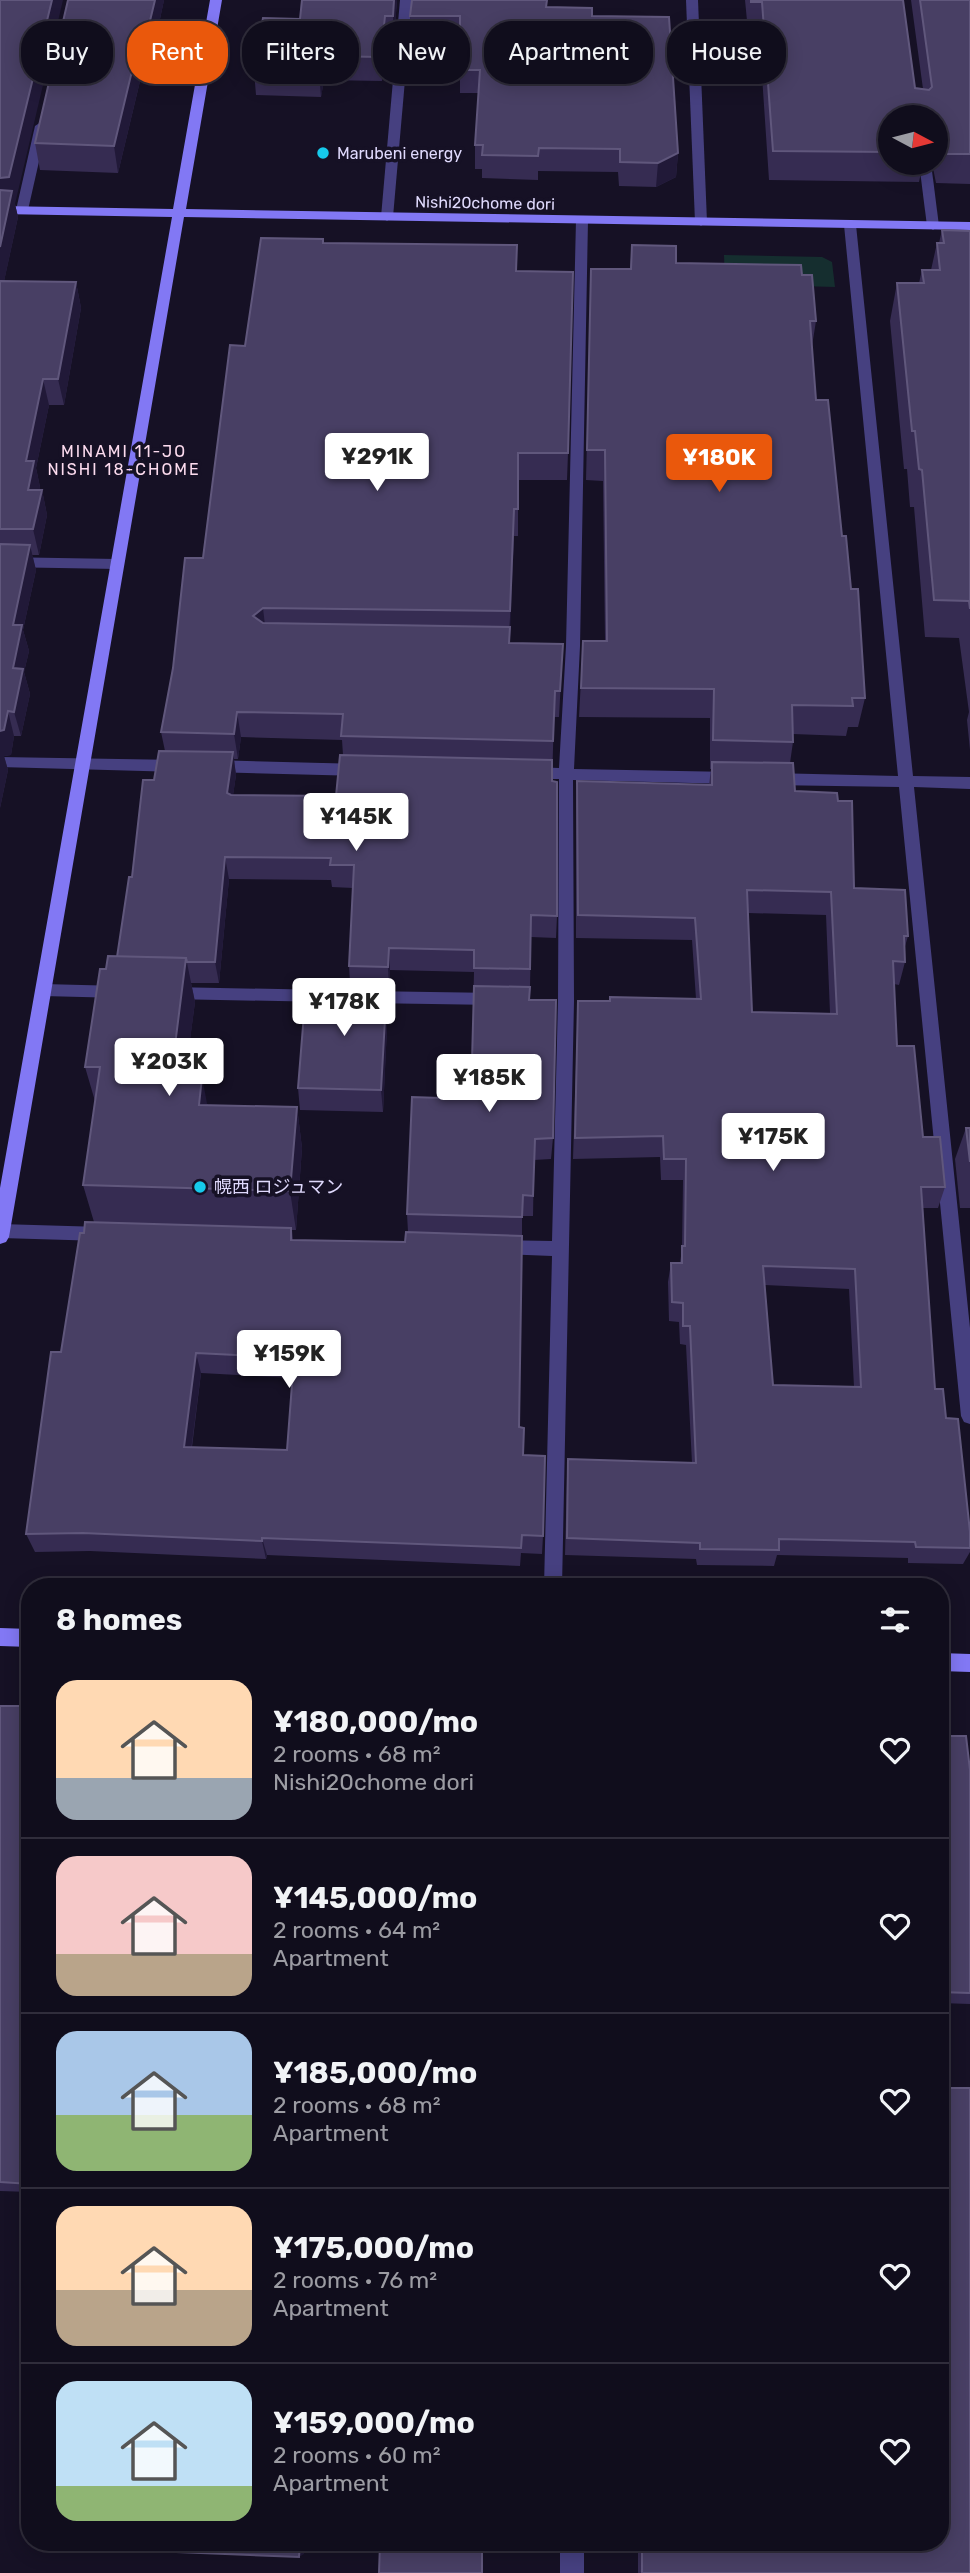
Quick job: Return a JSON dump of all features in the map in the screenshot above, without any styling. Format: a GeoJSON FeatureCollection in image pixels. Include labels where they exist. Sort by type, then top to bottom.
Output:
{"type":"FeatureCollection","features":[{"type":"Feature","properties":{"kind":"street"},"geometry":{"type":"LineString","coordinates":[[119,1235],[1,1234],[216,0]]}},
{"type":"Feature","properties":{"kind":"street"},"geometry":{"type":"LineString","coordinates":[[387,217],[406,0]]}},
{"type":"Feature","properties":{"kind":"street"},"geometry":{"type":"LineString","coordinates":[[692,0],[701,222]]}},
{"type":"Feature","properties":{"kind":"street"},"geometry":{"type":"LineString","coordinates":[[22,210],[46,107]]}},
{"type":"Feature","properties":{"kind":"street"},"geometry":{"type":"LineString","coordinates":[[927,175],[933,226]]}},
{"type":"Feature","properties":{"kind":"street","name":"Nishi20chome dori"},"geometry":{"type":"LineString","coordinates":[[0,210],[970,226]]}},
{"type":"Feature","properties":{"kind":"street"},"geometry":{"type":"LineString","coordinates":[[553,1578],[560,1249],[559,1001],[573,646],[582,220]]}},
{"type":"Feature","properties":{"kind":"street"},"geometry":{"type":"LineString","coordinates":[[850,225],[970,1416]]}},
{"type":"Feature","properties":{"kind":"street"},"geometry":{"type":"LineString","coordinates":[[0,562],[117,564]]}},
{"type":"Feature","properties":{"kind":"street"},"geometry":{"type":"LineString","coordinates":[[0,762],[375,770]]}},
{"type":"Feature","properties":{"kind":"street"},"geometry":{"type":"LineString","coordinates":[[512,773],[970,783]]}},
{"type":"Feature","properties":{"kind":"street"},"geometry":{"type":"LineString","coordinates":[[43,990],[511,1000]]}},
{"type":"Feature","properties":{"kind":"street"},"geometry":{"type":"LineString","coordinates":[[477,1246],[560,1249]]}},
{"type":"Feature","properties":{"kind":"street"},"geometry":{"type":"LineString","coordinates":[[0,1637],[21,1638]]}},
{"type":"Feature","properties":{"kind":"street"},"geometry":{"type":"LineString","coordinates":[[949,1662],[970,1663]]}},
{"type":"Feature","properties":{"kind":"street"},"geometry":{"type":"LineString","coordinates":[[572,2551],[572,2573]]}},
{"type":"Feature","properties":{"kind":"green space"},"geometry":{"type":"Polygon","coordinates":[[[724,255],[822,257],[832,262],[835,287],[725,284],[724,255]]]}},
{"type":"Feature","properties":{"kind":"building"},"geometry":{"type":"Polygon","coordinates":[[[0,0],[52,0],[47,21],[21,21],[21,84],[32,84],[9,177],[0,178],[0,0]]]}},
{"type":"Feature","properties":{"kind":"building"},"geometry":{"type":"Polygon","coordinates":[[[68,0],[155,0],[150,21],[127,21],[129,84],[114,146],[35,143],[49,84],[113,84],[113,21],[63,21],[68,0]]]}},
{"type":"Feature","properties":{"kind":"building"},"geometry":{"type":"Polygon","coordinates":[[[302,0],[394,0],[393,16],[385,16],[385,21],[373,21],[373,57],[359,57],[359,21],[262,21],[263,18],[300,19],[302,0]]]}},
{"type":"Feature","properties":{"kind":"building"},"geometry":{"type":"Polygon","coordinates":[[[412,0],[547,0],[546,7],[592,8],[592,16],[669,17],[667,84],[673,84],[678,153],[658,163],[620,162],[620,149],[539,148],[538,156],[482,155],[483,145],[475,145],[480,70],[470,70],[470,21],[460,21],[460,16],[410,16],[412,0]]]}},
{"type":"Feature","properties":{"kind":"building"},"geometry":{"type":"Polygon","coordinates":[[[903,0],[915,88],[929,90],[932,87],[920,0],[970,0],[970,154],[948,154],[948,105],[878,105],[878,152],[773,151],[768,84],[786,84],[786,21],[763,21],[762,2],[751,2],[903,0]]]}},
{"type":"Feature","properties":{"kind":"building"},"geometry":{"type":"Polygon","coordinates":[[[0,190],[12,191],[0,247],[0,190]]]}},
{"type":"Feature","properties":{"kind":"building"},"geometry":{"type":"Polygon","coordinates":[[[942,230],[970,231],[970,609],[969,601],[934,600],[922,470],[919,469],[915,431],[912,431],[897,283],[924,283],[922,270],[940,270],[937,243],[944,243],[942,230]]]}},
{"type":"Feature","properties":{"kind":"building"},"geometry":{"type":"Polygon","coordinates":[[[261,238],[323,239],[323,243],[517,245],[516,271],[573,272],[568,453],[518,453],[518,509],[514,509],[510,611],[263,608],[253,616],[263,623],[510,627],[509,643],[563,644],[560,691],[555,691],[553,741],[341,736],[343,714],[237,712],[234,734],[161,732],[173,668],[185,558],[203,558],[230,345],[245,346],[261,238]]]}},
{"type":"Feature","properties":{"kind":"building"},"geometry":{"type":"Polygon","coordinates":[[[632,245],[676,246],[676,263],[801,265],[802,275],[812,275],[816,321],[810,321],[816,400],[828,400],[842,536],[846,536],[851,589],[858,589],[865,698],[852,698],[853,706],[792,705],[793,742],[713,740],[714,689],[581,688],[583,641],[607,641],[605,450],[587,450],[591,269],[631,269],[632,245]]]}},
{"type":"Feature","properties":{"kind":"building"},"geometry":{"type":"Polygon","coordinates":[[[0,281],[76,282],[58,379],[43,379],[26,461],[34,461],[28,490],[42,490],[33,529],[0,529],[0,281]]]}},
{"type":"Feature","properties":{"kind":"building"},"geometry":{"type":"Polygon","coordinates":[[[0,544],[30,545],[13,625],[22,625],[13,668],[23,669],[14,712],[8,711],[4,730],[0,731],[0,544]]]}},
{"type":"Feature","properties":{"kind":"building"},"geometry":{"type":"Polygon","coordinates":[[[159,751],[233,752],[227,793],[231,795],[336,796],[340,755],[552,760],[552,781],[557,782],[557,916],[531,915],[530,969],[474,968],[474,950],[389,948],[388,967],[349,966],[354,865],[330,865],[331,858],[225,857],[215,962],[187,962],[186,958],[117,957],[129,877],[132,877],[143,780],[154,780],[159,751]]]}},
{"type":"Feature","properties":{"kind":"building"},"geometry":{"type":"Polygon","coordinates":[[[712,762],[793,763],[795,791],[837,793],[838,801],[852,801],[854,888],[905,890],[908,936],[904,936],[905,962],[893,961],[897,1046],[914,1046],[923,1137],[940,1137],[945,1187],[921,1187],[935,1389],[943,1389],[946,1418],[958,1419],[970,1548],[916,1547],[915,1542],[779,1539],[779,1550],[700,1549],[700,1543],[567,1538],[568,1459],[696,1463],[690,1326],[683,1326],[683,1303],[672,1302],[671,1263],[682,1263],[682,1246],[685,1246],[686,1159],[664,1159],[663,1136],[575,1138],[578,1001],[610,1001],[610,997],[701,999],[695,918],[578,915],[577,781],[712,785],[712,762]],[[747,890],[752,1012],[837,1014],[831,892],[747,890]],[[763,1266],[773,1385],[861,1387],[855,1269],[763,1266]]]}},
{"type":"Feature","properties":{"kind":"building"},"geometry":{"type":"Polygon","coordinates":[[[108,956],[186,958],[171,1077],[202,1077],[199,1105],[297,1107],[290,1191],[83,1185],[100,1067],[85,1067],[100,969],[106,969],[108,956]]]}},
{"type":"Feature","properties":{"kind":"building"},"geometry":{"type":"Polygon","coordinates":[[[348,983],[387,984],[381,1090],[298,1088],[306,989],[347,990],[348,983]]]}},
{"type":"Feature","properties":{"kind":"building"},"geometry":{"type":"Polygon","coordinates":[[[474,986],[530,987],[529,1000],[556,1000],[553,1138],[535,1139],[533,1196],[523,1195],[522,1217],[407,1214],[412,1097],[471,1099],[474,986]]]}},
{"type":"Feature","properties":{"kind":"building"},"geometry":{"type":"Polygon","coordinates":[[[966,1128],[970,1128],[970,1162],[966,1128]]]}},
{"type":"Feature","properties":{"kind":"building"},"geometry":{"type":"Polygon","coordinates":[[[85,1222],[291,1228],[291,1240],[405,1242],[406,1232],[522,1236],[519,1427],[524,1428],[523,1455],[545,1456],[543,1536],[522,1535],[521,1548],[262,1538],[262,1541],[83,1533],[26,1534],[51,1352],[61,1352],[80,1233],[84,1233],[85,1222]],[[196,1353],[184,1447],[287,1450],[294,1358],[196,1353]]]}},
{"type":"Feature","properties":{"kind":"building"},"geometry":{"type":"Polygon","coordinates":[[[0,1706],[21,1706],[21,2183],[0,2182],[0,1706]]]}},
{"type":"Feature","properties":{"kind":"building"},"geometry":{"type":"Polygon","coordinates":[[[949,1736],[966,1736],[970,1770],[970,1993],[949,1992],[949,1736]]]}},
{"type":"Feature","properties":{"kind":"building"},"geometry":{"type":"Polygon","coordinates":[[[949,2080],[950,2088],[970,2088],[970,2573],[642,2573],[642,2551],[949,2551],[949,2080]]]}},
{"type":"Feature","properties":{"kind":"building"},"geometry":{"type":"Polygon","coordinates":[[[177,2551],[299,2551],[299,2557],[177,2551]]]}},
{"type":"Feature","properties":{"kind":"building"},"geometry":{"type":"Polygon","coordinates":[[[380,2551],[482,2551],[482,2573],[379,2573],[380,2551]]]}},
{"type":"Feature","properties":{"kind":"place","name":"Marubeni energy"},"geometry":{"type":"Point","coordinates":[323,153]}},
{"type":"Feature","properties":{"kind":"place","name":"幌西 ロジュマン"},"geometry":{"type":"Point","coordinates":[200,1187]}},
{"type":"Feature","properties":{"kind":"district","name":"MINAMI 11-JO NISHI 18-CHOME"},"geometry":{"type":"Point","coordinates":[124,460]}}]}
